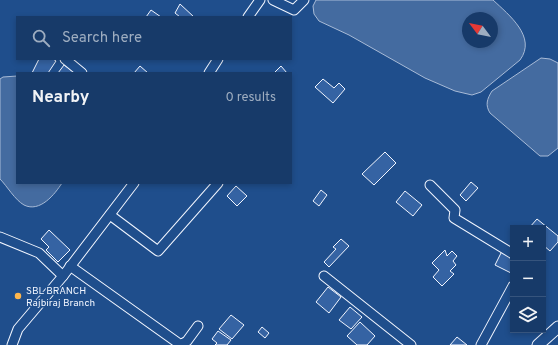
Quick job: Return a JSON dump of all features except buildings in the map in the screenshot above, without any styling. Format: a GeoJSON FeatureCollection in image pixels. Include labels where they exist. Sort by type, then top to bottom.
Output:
{"type":"FeatureCollection","features":[{"type":"Feature","properties":{"kind":"street"},"geometry":{"type":"LineString","coordinates":[[249,16],[260,0]]}},
{"type":"Feature","properties":{"kind":"street"},"geometry":{"type":"LineString","coordinates":[[273,0],[294,10],[304,0]]}},
{"type":"Feature","properties":{"kind":"street"},"geometry":{"type":"LineString","coordinates":[[66,60],[81,72]]}},
{"type":"Feature","properties":{"kind":"street"},"geometry":{"type":"LineString","coordinates":[[210,72],[217,60]]}},
{"type":"Feature","properties":{"kind":"street"},"geometry":{"type":"LineString","coordinates":[[12,345],[18,329],[63,276],[133,184]]}},
{"type":"Feature","properties":{"kind":"street"},"geometry":{"type":"LineString","coordinates":[[110,215],[158,251],[217,184]]}},
{"type":"Feature","properties":{"kind":"street"},"geometry":{"type":"LineString","coordinates":[[430,185],[455,210],[454,218],[510,252]]}},
{"type":"Feature","properties":{"kind":"street"},"geometry":{"type":"LineString","coordinates":[[0,237],[39,253],[63,276]]}},
{"type":"Feature","properties":{"kind":"street"},"geometry":{"type":"LineString","coordinates":[[70,266],[178,343],[182,344],[187,342],[198,326]]}},
{"type":"Feature","properties":{"kind":"street"},"geometry":{"type":"LineString","coordinates":[[324,276],[411,345]]}},
{"type":"Feature","properties":{"kind":"street"},"geometry":{"type":"LineString","coordinates":[[481,345],[510,292]]}},
{"type":"Feature","properties":{"kind":"street"},"geometry":{"type":"LineString","coordinates":[[538,345],[558,326]]}},
{"type":"Feature","properties":{"kind":"water"},"geometry":{"type":"Polygon","coordinates":[[[316,0],[493,0],[519,27],[525,43],[524,51],[520,60],[481,92],[472,95],[455,91],[425,78],[349,35],[319,21],[314,14],[313,6],[316,0]]]}},
{"type":"Feature","properties":{"kind":"water"},"geometry":{"type":"Polygon","coordinates":[[[541,58],[550,59],[558,63],[558,148],[548,156],[540,156],[490,113],[487,105],[492,91],[541,58]]]}},
{"type":"Feature","properties":{"kind":"water"},"geometry":{"type":"Polygon","coordinates":[[[16,76],[16,184],[61,184],[51,197],[36,206],[30,207],[21,203],[0,179],[0,79],[3,77],[16,76]]]}},
{"type":"Feature","properties":{"kind":"place","name":"SBL BRANCH Rajbiraj Branch"},"geometry":{"type":"Point","coordinates":[18,296]}}]}
